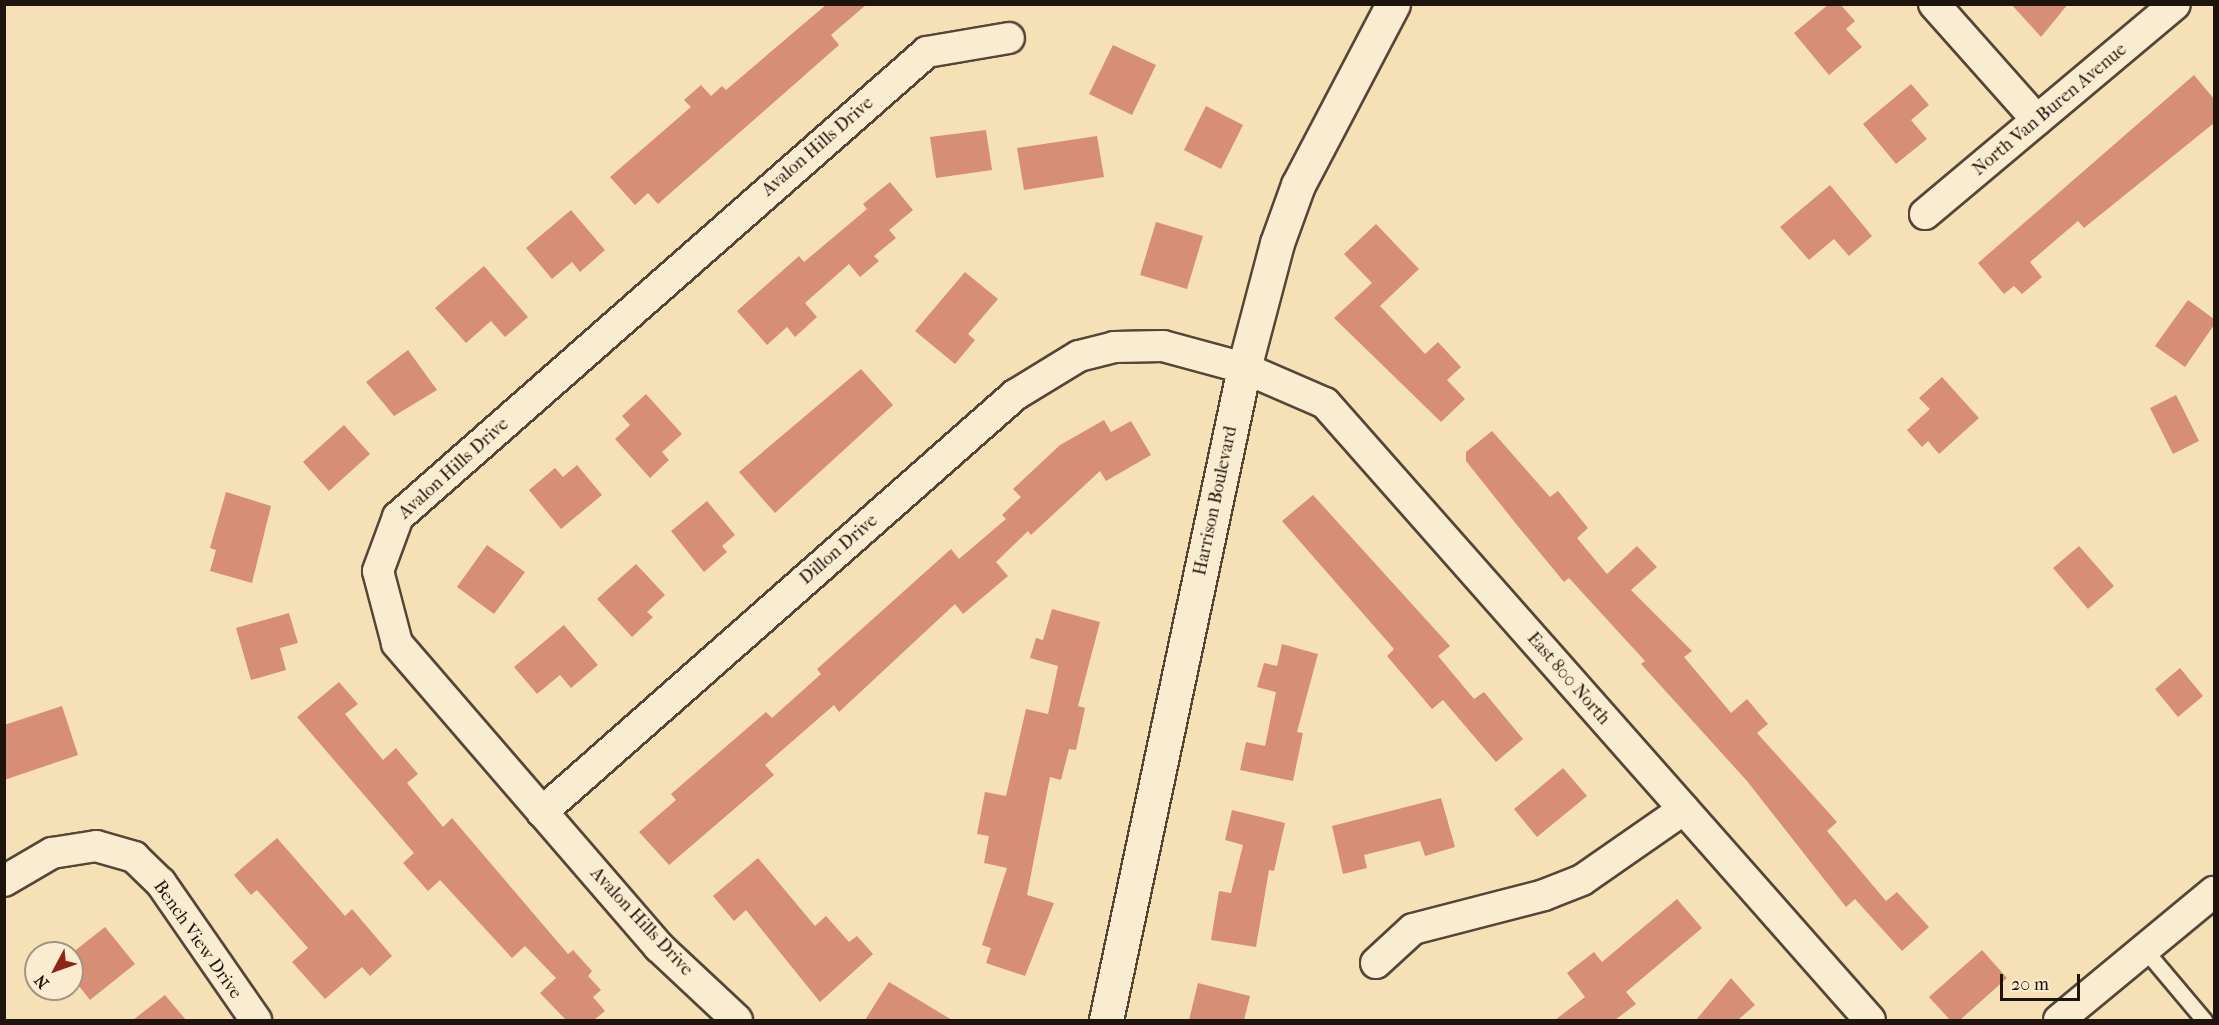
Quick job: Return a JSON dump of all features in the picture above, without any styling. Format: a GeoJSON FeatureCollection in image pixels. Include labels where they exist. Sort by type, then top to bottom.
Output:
{"type":"FeatureCollection","features":[{"type":"Feature","properties":{"kind":"street","name":"Harrison Boulevard"},"geometry":{"type":"LineString","coordinates":[[1106,1020],[1244,368],[1298,186],[1393,4]]}},
{"type":"Feature","properties":{"kind":"street"},"geometry":{"type":"LineString","coordinates":[[1934,4],[2037,120]]}},
{"type":"Feature","properties":{"kind":"street","name":"North Van Buren Avenue"},"geometry":{"type":"LineString","coordinates":[[1925,214],[2175,4]]}},
{"type":"Feature","properties":{"kind":"street","name":"Avalon Hills Drive"},"geometry":{"type":"LineString","coordinates":[[737,1020],[659,946],[397,643],[378,571],[398,517],[927,52],[1009,38]]}},
{"type":"Feature","properties":{"kind":"street","name":"Dillon Drive"},"geometry":{"type":"LineString","coordinates":[[542,812],[1015,395],[1079,356],[1114,347],[1163,346],[1244,368]]}},
{"type":"Feature","properties":{"kind":"street","name":"East 800 North"},"geometry":{"type":"LineString","coordinates":[[1244,368],[1325,403],[1870,1020]]}},
{"type":"Feature","properties":{"kind":"street"},"geometry":{"type":"LineString","coordinates":[[1376,963],[1413,929],[1582,880],[1684,809]]}},
{"type":"Feature","properties":{"kind":"street","name":"Bench View Drive"},"geometry":{"type":"LineString","coordinates":[[4,881],[52,853],[96,846],[134,857],[161,883],[256,1020]]}},
{"type":"Feature","properties":{"kind":"street"},"geometry":{"type":"LineString","coordinates":[[2059,1020],[2214,892]]}},
{"type":"Feature","properties":{"kind":"lane"},"geometry":{"type":"LineString","coordinates":[[2145,950],[2204,1020]]}},
{"type":"Feature","properties":{"kind":"building"},"geometry":{"type":"Polygon","coordinates":[[[827,4],[867,4],[831,35],[839,45],[658,204],[648,193],[635,205],[610,177],[691,107],[684,100],[701,85],[711,96],[722,86],[726,90],[827,4]]]}},
{"type":"Feature","properties":{"kind":"building"},"geometry":{"type":"Polygon","coordinates":[[[1829,4],[1840,4],[1855,21],[1846,29],[1862,47],[1829,75],[1794,33],[1829,4]]]}},
{"type":"Feature","properties":{"kind":"building"},"geometry":{"type":"Polygon","coordinates":[[[2011,4],[2068,4],[2041,37],[2011,4]]]}},
{"type":"Feature","properties":{"kind":"building"},"geometry":{"type":"Polygon","coordinates":[[[1113,45],[1156,65],[1132,115],[1089,94],[1113,45]]]}},
{"type":"Feature","properties":{"kind":"building"},"geometry":{"type":"Polygon","coordinates":[[[2194,75],[2214,99],[2214,123],[2084,228],[2078,221],[2030,262],[2042,277],[2022,294],[2014,286],[2004,294],[1978,263],[2194,75]]]}},
{"type":"Feature","properties":{"kind":"building"},"geometry":{"type":"Polygon","coordinates":[[[1911,84],[1929,105],[1911,120],[1927,139],[1896,164],[1863,124],[1911,84]]]}},
{"type":"Feature","properties":{"kind":"building"},"geometry":{"type":"Polygon","coordinates":[[[1206,106],[1243,125],[1221,169],[1184,150],[1206,106]]]}},
{"type":"Feature","properties":{"kind":"building"},"geometry":{"type":"Polygon","coordinates":[[[986,130],[992,170],[936,178],[930,137],[986,130]]]}},
{"type":"Feature","properties":{"kind":"building"},"geometry":{"type":"Polygon","coordinates":[[[1097,136],[1104,177],[1024,190],[1017,148],[1097,136]]]}},
{"type":"Feature","properties":{"kind":"building"},"geometry":{"type":"Polygon","coordinates":[[[890,182],[913,210],[889,230],[896,238],[874,256],[879,261],[860,277],[849,264],[805,303],[817,317],[795,337],[787,327],[767,345],[737,311],[799,256],[804,262],[867,209],[863,204],[890,182]]]}},
{"type":"Feature","properties":{"kind":"building"},"geometry":{"type":"Polygon","coordinates":[[[1830,185],[1872,236],[1849,256],[1834,239],[1809,260],[1780,227],[1830,185]]]}},
{"type":"Feature","properties":{"kind":"building"},"geometry":{"type":"Polygon","coordinates":[[[571,210],[605,250],[580,272],[572,262],[552,279],[526,248],[571,210]]]}},
{"type":"Feature","properties":{"kind":"building"},"geometry":{"type":"Polygon","coordinates":[[[1156,222],[1203,236],[1187,289],[1140,275],[1156,222]]]}},
{"type":"Feature","properties":{"kind":"building"},"geometry":{"type":"Polygon","coordinates":[[[1376,224],[1419,269],[1380,306],[1425,354],[1438,342],[1461,367],[1447,380],[1465,399],[1441,422],[1334,318],[1372,283],[1344,254],[1376,224]]]}},
{"type":"Feature","properties":{"kind":"building"},"geometry":{"type":"Polygon","coordinates":[[[484,266],[528,317],[505,337],[491,321],[466,343],[435,308],[484,266]]]}},
{"type":"Feature","properties":{"kind":"building"},"geometry":{"type":"Polygon","coordinates":[[[965,272],[998,299],[968,334],[975,340],[955,364],[915,331],[965,272]]]}},
{"type":"Feature","properties":{"kind":"building"},"geometry":{"type":"Polygon","coordinates":[[[2188,300],[2214,319],[2214,325],[2185,367],[2155,346],[2188,300]]]}},
{"type":"Feature","properties":{"kind":"building"},"geometry":{"type":"Polygon","coordinates":[[[408,350],[437,390],[394,416],[366,382],[408,350]]]}},
{"type":"Feature","properties":{"kind":"building"},"geometry":{"type":"Polygon","coordinates":[[[861,369],[893,405],[775,513],[739,472],[861,369]]]}},
{"type":"Feature","properties":{"kind":"building"},"geometry":{"type":"Polygon","coordinates":[[[1942,377],[1979,418],[1939,454],[1928,441],[1922,447],[1907,430],[1930,409],[1919,398],[1942,377]]]}},
{"type":"Feature","properties":{"kind":"building"},"geometry":{"type":"Polygon","coordinates":[[[646,394],[682,434],[662,452],[669,460],[650,478],[615,439],[630,425],[622,416],[646,394]]]}},
{"type":"Feature","properties":{"kind":"building"},"geometry":{"type":"Polygon","coordinates":[[[2176,395],[2199,441],[2173,454],[2150,408],[2176,395]]]}},
{"type":"Feature","properties":{"kind":"building"},"geometry":{"type":"Polygon","coordinates":[[[1104,420],[1111,432],[1131,421],[1151,455],[1106,481],[1100,471],[1031,535],[1028,531],[996,562],[1008,576],[963,614],[955,604],[839,712],[834,705],[765,765],[774,775],[669,865],[639,832],[676,800],[671,794],[766,712],[772,718],[821,674],[817,669],[951,549],[959,559],[1006,519],[1002,515],[1021,497],[1013,489],[1060,445],[1104,420]]]}},
{"type":"Feature","properties":{"kind":"building"},"geometry":{"type":"Polygon","coordinates":[[[344,425],[370,454],[329,491],[303,462],[344,425]]]}},
{"type":"Feature","properties":{"kind":"building"},"geometry":{"type":"Polygon","coordinates":[[[1492,431],[1550,497],[1558,491],[1588,528],[1577,538],[1607,574],[1637,546],[1657,567],[1631,590],[1692,651],[1684,657],[1731,713],[1747,699],[1768,724],[1757,733],[1837,822],[1827,831],[1886,901],[1897,892],[1929,927],[1902,951],[1855,899],[1846,907],[1747,781],[1641,664],[1645,661],[1569,578],[1564,582],[1466,461],[1466,452],[1492,431]]]}},
{"type":"Feature","properties":{"kind":"building"},"geometry":{"type":"Polygon","coordinates":[[[577,465],[602,495],[561,529],[529,490],[555,468],[563,477],[577,465]]]}},
{"type":"Feature","properties":{"kind":"building"},"geometry":{"type":"Polygon","coordinates":[[[226,492],[271,506],[252,583],[210,571],[216,550],[210,548],[226,492]]]}},
{"type":"Feature","properties":{"kind":"building"},"geometry":{"type":"Polygon","coordinates":[[[1313,495],[1450,646],[1438,656],[1474,699],[1484,692],[1523,739],[1496,762],[1443,700],[1432,709],[1387,656],[1394,649],[1282,521],[1313,495]]]}},
{"type":"Feature","properties":{"kind":"building"},"geometry":{"type":"Polygon","coordinates":[[[707,501],[735,535],[722,546],[727,552],[704,572],[671,531],[707,501]]]}},
{"type":"Feature","properties":{"kind":"building"},"geometry":{"type":"Polygon","coordinates":[[[487,545],[525,572],[494,614],[457,587],[487,545]]]}},
{"type":"Feature","properties":{"kind":"building"},"geometry":{"type":"Polygon","coordinates":[[[2079,546],[2114,586],[2088,609],[2053,568],[2079,546]]]}},
{"type":"Feature","properties":{"kind":"building"},"geometry":{"type":"Polygon","coordinates":[[[636,564],[665,595],[647,612],[653,617],[632,637],[597,599],[636,564]]]}},
{"type":"Feature","properties":{"kind":"building"},"geometry":{"type":"Polygon","coordinates":[[[1052,609],[1100,622],[1078,706],[1085,708],[1076,750],[1069,749],[1061,780],[1050,777],[1027,895],[1054,903],[1025,976],[986,963],[991,948],[982,945],[1007,868],[984,863],[989,836],[977,834],[985,792],[1006,796],[1026,709],[1048,714],[1058,666],[1030,658],[1036,638],[1043,640],[1052,609]]]}},
{"type":"Feature","properties":{"kind":"building"},"geometry":{"type":"Polygon","coordinates":[[[289,613],[298,643],[280,648],[286,670],[251,680],[236,628],[289,613]]]}},
{"type":"Feature","properties":{"kind":"building"},"geometry":{"type":"Polygon","coordinates":[[[564,625],[598,665],[571,688],[560,675],[537,694],[514,667],[564,625]]]}},
{"type":"Feature","properties":{"kind":"building"},"geometry":{"type":"Polygon","coordinates":[[[1282,644],[1318,654],[1297,732],[1303,733],[1293,781],[1240,770],[1246,742],[1265,746],[1276,692],[1257,687],[1264,663],[1277,666],[1282,644]]]}},
{"type":"Feature","properties":{"kind":"building"},"geometry":{"type":"Polygon","coordinates":[[[2180,668],[2203,696],[2178,717],[2155,689],[2180,668]]]}},
{"type":"Feature","properties":{"kind":"building"},"geometry":{"type":"Polygon","coordinates":[[[339,682],[358,704],[345,714],[383,760],[396,748],[418,774],[407,783],[443,827],[452,818],[568,954],[573,950],[592,971],[588,976],[601,990],[593,997],[605,1011],[594,1020],[566,1020],[540,993],[556,978],[525,946],[512,958],[440,880],[428,891],[403,863],[414,853],[297,717],[339,682]]]}},
{"type":"Feature","properties":{"kind":"building"},"geometry":{"type":"Polygon","coordinates":[[[62,706],[78,755],[4,780],[4,725],[62,706]]]}},
{"type":"Feature","properties":{"kind":"building"},"geometry":{"type":"Polygon","coordinates":[[[1563,768],[1587,796],[1537,837],[1514,809],[1563,768]]]}},
{"type":"Feature","properties":{"kind":"building"},"geometry":{"type":"Polygon","coordinates":[[[1441,798],[1455,847],[1425,856],[1420,841],[1364,855],[1367,868],[1343,874],[1332,826],[1441,798]]]}},
{"type":"Feature","properties":{"kind":"building"},"geometry":{"type":"Polygon","coordinates":[[[1232,810],[1285,823],[1274,871],[1269,870],[1256,947],[1211,940],[1219,891],[1231,893],[1243,845],[1225,840],[1232,810]]]}},
{"type":"Feature","properties":{"kind":"building"},"geometry":{"type":"Polygon","coordinates":[[[277,838],[345,916],[352,909],[392,956],[370,976],[362,967],[325,999],[292,962],[308,948],[257,890],[251,895],[234,875],[277,838]]]}},
{"type":"Feature","properties":{"kind":"building"},"geometry":{"type":"Polygon","coordinates":[[[758,858],[815,926],[826,916],[849,942],[857,936],[873,954],[820,1002],[746,910],[734,921],[713,896],[758,858]]]}},
{"type":"Feature","properties":{"kind":"building"},"geometry":{"type":"Polygon","coordinates":[[[1677,899],[1702,928],[1626,992],[1636,1004],[1615,1020],[1555,1020],[1585,997],[1567,973],[1594,952],[1602,962],[1677,899]]]}},
{"type":"Feature","properties":{"kind":"building"},"geometry":{"type":"Polygon","coordinates":[[[105,927],[135,964],[90,1000],[84,992],[84,944],[105,927]]]}},
{"type":"Feature","properties":{"kind":"building"},"geometry":{"type":"Polygon","coordinates":[[[1982,950],[2007,978],[1960,1020],[1950,1020],[1929,997],[1982,950]]]}},
{"type":"Feature","properties":{"kind":"building"},"geometry":{"type":"Polygon","coordinates":[[[1731,978],[1755,1005],[1738,1020],[1696,1020],[1731,978]]]}},
{"type":"Feature","properties":{"kind":"building"},"geometry":{"type":"Polygon","coordinates":[[[889,982],[952,1020],[865,1020],[889,982]]]}},
{"type":"Feature","properties":{"kind":"building"},"geometry":{"type":"Polygon","coordinates":[[[1198,983],[1250,996],[1244,1020],[1189,1020],[1198,983]]]}},
{"type":"Feature","properties":{"kind":"building"},"geometry":{"type":"Polygon","coordinates":[[[165,995],[186,1020],[133,1020],[165,995]]]}}]}
